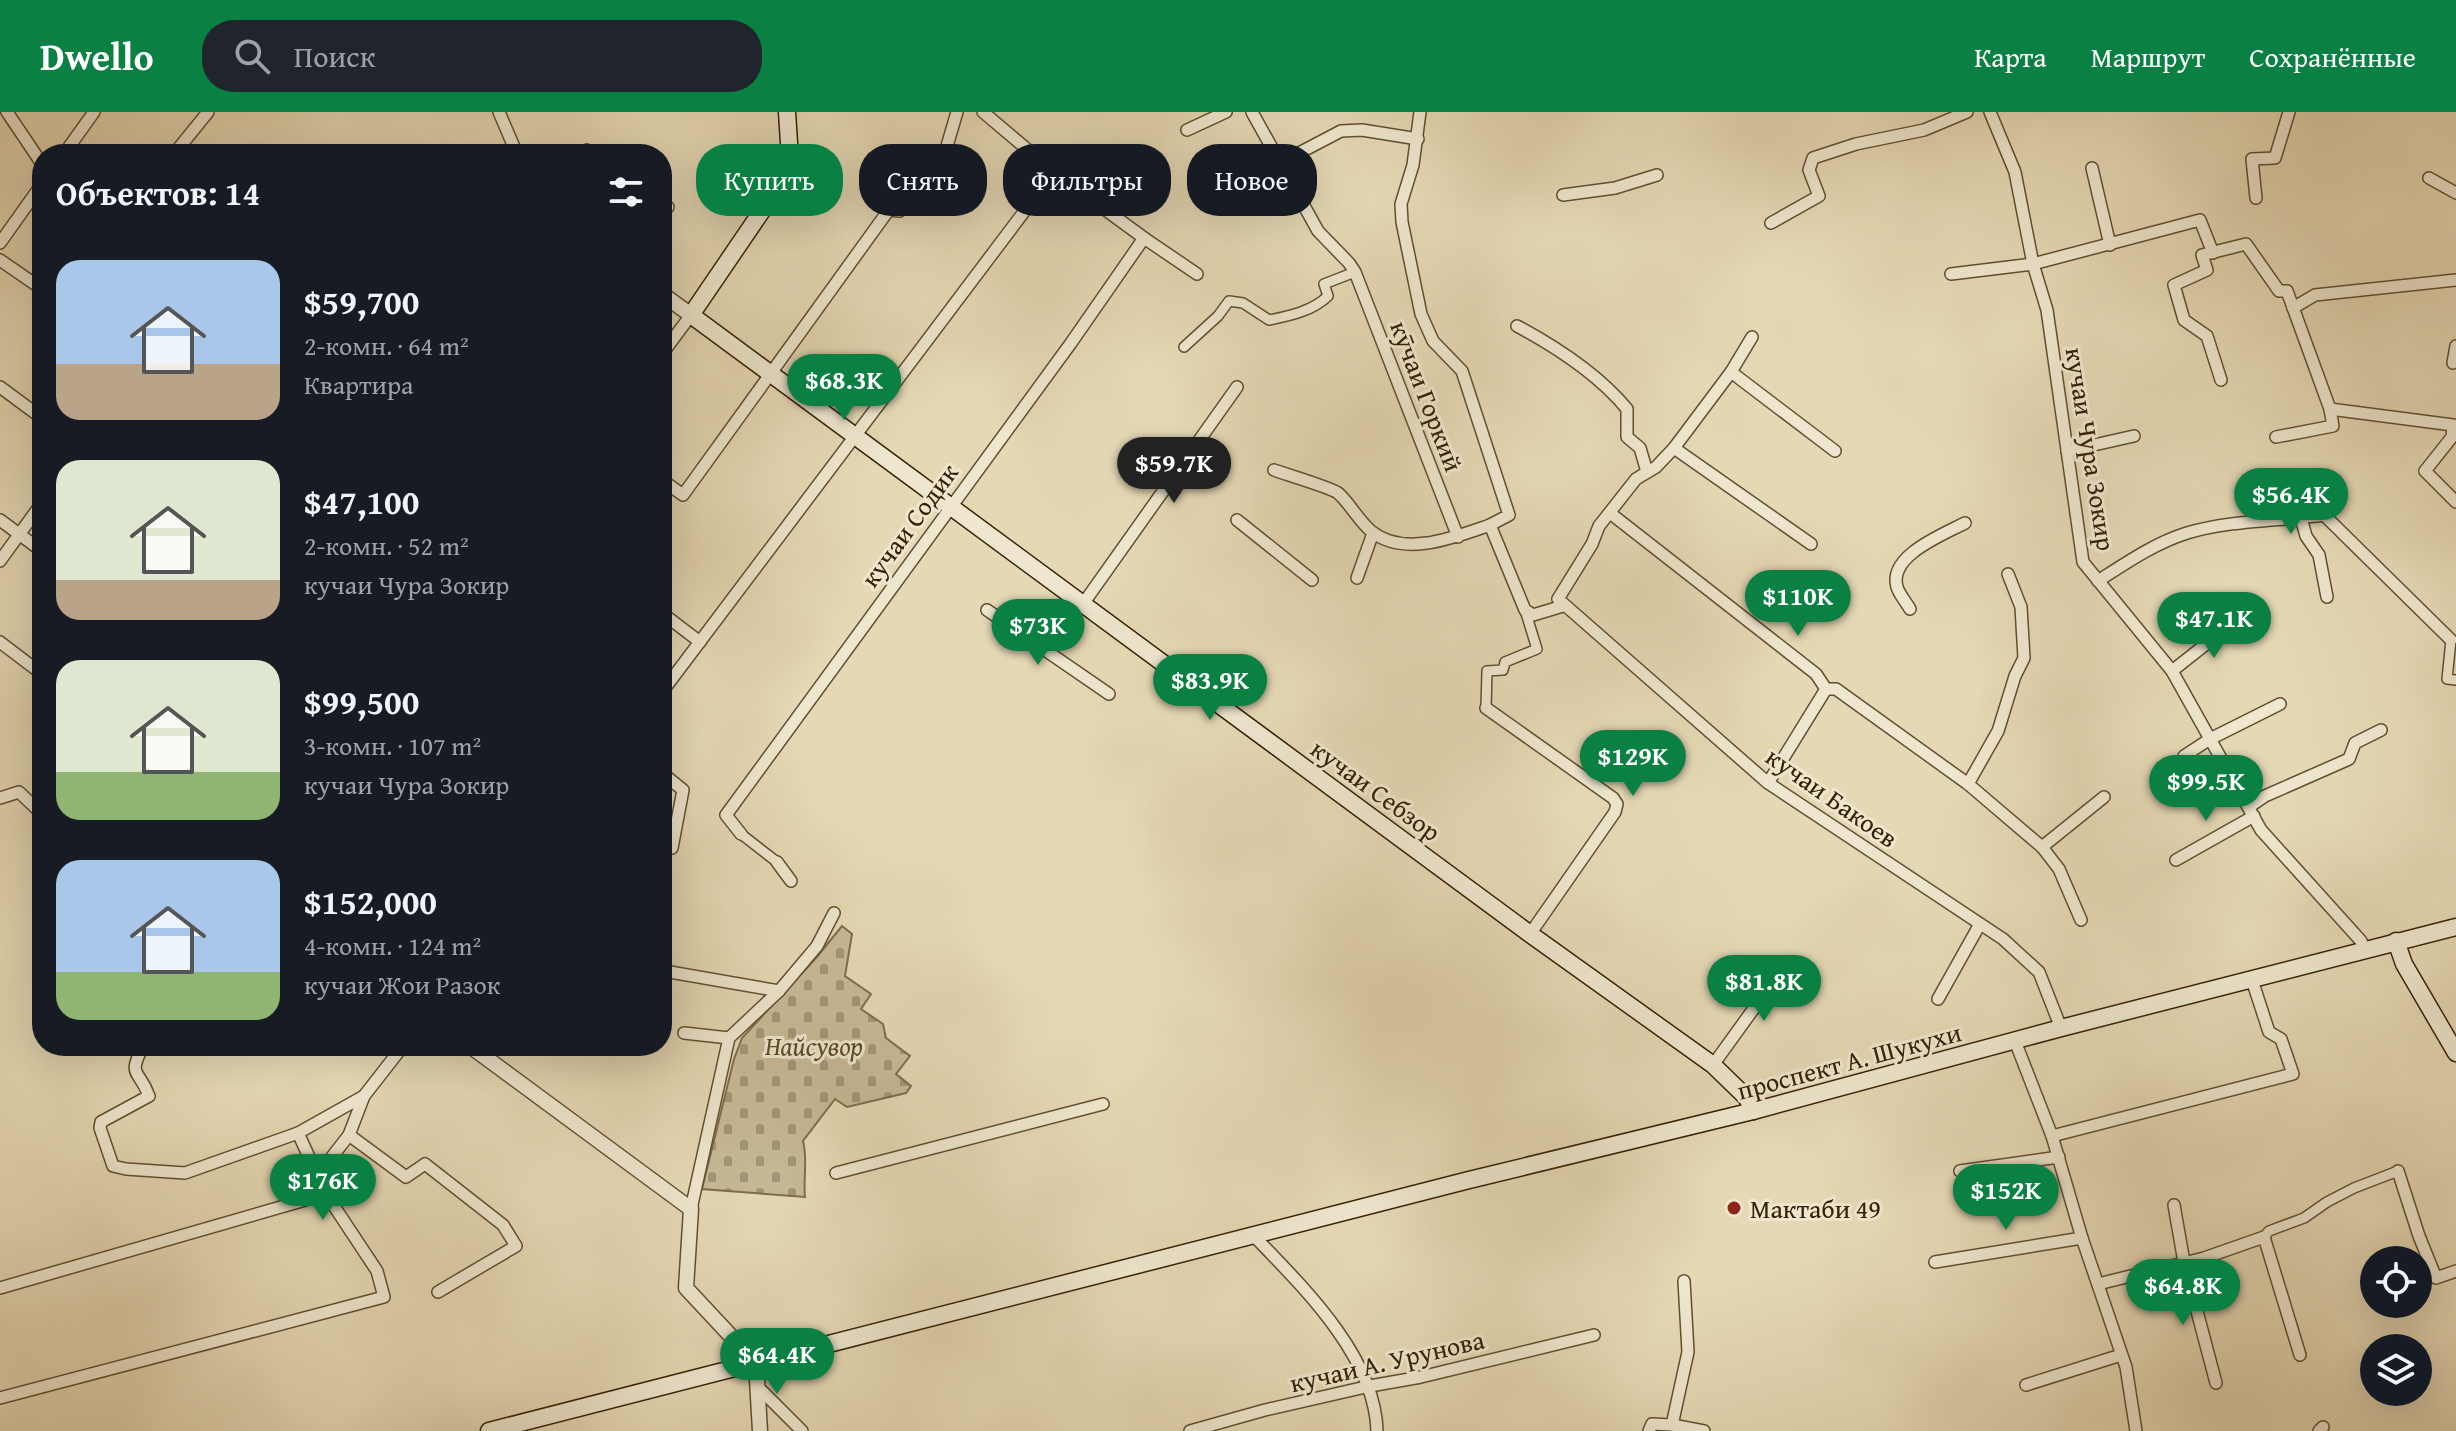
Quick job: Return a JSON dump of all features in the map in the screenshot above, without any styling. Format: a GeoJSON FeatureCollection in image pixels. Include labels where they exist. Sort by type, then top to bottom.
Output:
{"type":"FeatureCollection","features":[{"type":"Feature","properties":{"kind":"main road"},"geometry":{"type":"LineString","coordinates":[[691,315],[787,174],[790,159],[787,112]]}},
{"type":"Feature","properties":{"kind":"main road","name":"кучаи Себзор"},"geometry":{"type":"LineString","coordinates":[[691,315],[1530,934],[1713,1065],[1747,1098],[1753,1111]]}},
{"type":"Feature","properties":{"kind":"main road","name":"проспект А. Шукухи"},"geometry":{"type":"LineString","coordinates":[[489,1431],[1253,1235],[1753,1111],[2456,927]]}},
{"type":"Feature","properties":{"kind":"main road"},"geometry":{"type":"LineString","coordinates":[[2396,941],[2404,964],[2456,1053]]}},
{"type":"Feature","properties":{"kind":"street"},"geometry":{"type":"LineString","coordinates":[[7,112],[32,149]]}},
{"type":"Feature","properties":{"kind":"street"},"geometry":{"type":"LineString","coordinates":[[71,144],[94,112]]}},
{"type":"Feature","properties":{"kind":"street"},"geometry":{"type":"LineString","coordinates":[[182,144],[208,112]]}},
{"type":"Feature","properties":{"kind":"street"},"geometry":{"type":"LineString","coordinates":[[499,112],[513,144]]}},
{"type":"Feature","properties":{"kind":"street"},"geometry":{"type":"LineString","coordinates":[[948,144],[957,112]]}},
{"type":"Feature","properties":{"kind":"street"},"geometry":{"type":"LineString","coordinates":[[983,112],[1021,144]]}},
{"type":"Feature","properties":{"kind":"street"},"geometry":{"type":"LineString","coordinates":[[1187,130],[1226,112]]}},
{"type":"Feature","properties":{"kind":"street","name":"кӯчаи Горкий"},"geometry":{"type":"LineString","coordinates":[[1252,112],[1270,144]]}},
{"type":"Feature","properties":{"kind":"street"},"geometry":{"type":"LineString","coordinates":[[1274,470],[1337,492],[1351,512],[1373,533],[1402,543],[1433,544],[1490,525],[1509,515],[1462,371],[1433,341],[1421,314],[1401,204],[1418,139],[1420,112]]}},
{"type":"Feature","properties":{"kind":"street"},"geometry":{"type":"LineString","coordinates":[[1771,223],[1819,196],[1809,170],[1813,158],[1856,144],[1924,130],[1967,112]]}},
{"type":"Feature","properties":{"kind":"street","name":"кучаи Чура Зокир"},"geometry":{"type":"LineString","coordinates":[[1990,112],[2015,172],[2033,264],[2047,310],[2083,562],[2172,671],[2261,830],[2361,941],[2365,950]]}},
{"type":"Feature","properties":{"kind":"street"},"geometry":{"type":"LineString","coordinates":[[2256,198],[2252,159],[2275,158],[2289,112]]}},
{"type":"Feature","properties":{"kind":"street"},"geometry":{"type":"LineString","coordinates":[[1316,144],[1341,131],[1362,130],[1418,139]]}},
{"type":"Feature","properties":{"kind":"street"},"geometry":{"type":"LineString","coordinates":[[2092,168],[2110,245]]}},
{"type":"Feature","properties":{"kind":"street"},"geometry":{"type":"LineString","coordinates":[[1563,195],[1615,188],[1657,175]]}},
{"type":"Feature","properties":{"kind":"street"},"geometry":{"type":"LineString","coordinates":[[2429,178],[2456,193]]}},
{"type":"Feature","properties":{"kind":"street"},"geometry":{"type":"LineString","coordinates":[[0,243],[32,198]]}},
{"type":"Feature","properties":{"kind":"street"},"geometry":{"type":"LineString","coordinates":[[672,487],[683,495],[884,216]]}},
{"type":"Feature","properties":{"kind":"street"},"geometry":{"type":"LineString","coordinates":[[672,679],[1021,216]]}},
{"type":"Feature","properties":{"kind":"street"},"geometry":{"type":"LineString","coordinates":[[1114,216],[1197,274]]}},
{"type":"Feature","properties":{"kind":"street","name":"кӯчаи Горкий"},"geometry":{"type":"LineString","coordinates":[[1310,216],[1318,231],[1355,272],[1458,537]]}},
{"type":"Feature","properties":{"kind":"street"},"geometry":{"type":"LineString","coordinates":[[1951,274],[2033,264],[2200,220],[2208,254],[2207,270],[2174,285],[2184,320],[2207,336],[2221,380]]}},
{"type":"Feature","properties":{"kind":"street","name":"кучаи Содик"},"geometry":{"type":"LineString","coordinates":[[791,881],[777,862],[741,834],[726,815],[1071,343],[1144,238]]}},
{"type":"Feature","properties":{"kind":"street"},"geometry":{"type":"LineString","coordinates":[[2208,254],[2246,244],[2279,291],[2287,291],[2330,409],[2333,426],[2276,437]]}},
{"type":"Feature","properties":{"kind":"street"},"geometry":{"type":"LineString","coordinates":[[0,260],[32,282]]}},
{"type":"Feature","properties":{"kind":"street"},"geometry":{"type":"LineString","coordinates":[[1184,347],[1218,316],[1229,301],[1243,303],[1269,320],[1287,316],[1320,303],[1328,296],[1324,284],[1355,272]]}},
{"type":"Feature","properties":{"kind":"street"},"geometry":{"type":"LineString","coordinates":[[2293,308],[2315,295],[2456,280]]}},
{"type":"Feature","properties":{"kind":"street"},"geometry":{"type":"LineString","coordinates":[[672,301],[691,315],[672,341]]}},
{"type":"Feature","properties":{"kind":"street"},"geometry":{"type":"LineString","coordinates":[[1517,326],[1548,342],[1611,390],[1627,409],[1627,437],[1640,448],[1647,472]]}},
{"type":"Feature","properties":{"kind":"street"},"geometry":{"type":"LineString","coordinates":[[1525,610],[1533,615],[1563,606],[1558,599],[1592,544],[1599,526],[1636,479],[1674,448],[1731,372],[1752,337]]}},
{"type":"Feature","properties":{"kind":"street"},"geometry":{"type":"LineString","coordinates":[[2453,363],[2456,346]]}},
{"type":"Feature","properties":{"kind":"street"},"geometry":{"type":"LineString","coordinates":[[1731,372],[1835,451]]}},
{"type":"Feature","properties":{"kind":"street"},"geometry":{"type":"LineString","coordinates":[[0,387],[32,411]]}},
{"type":"Feature","properties":{"kind":"street"},"geometry":{"type":"LineString","coordinates":[[1083,604],[1237,387]]}},
{"type":"Feature","properties":{"kind":"street"},"geometry":{"type":"LineString","coordinates":[[2330,409],[2453,425],[2452,437],[2425,471],[2456,502]]}},
{"type":"Feature","properties":{"kind":"street"},"geometry":{"type":"LineString","coordinates":[[2067,451],[2134,436]]}},
{"type":"Feature","properties":{"kind":"street"},"geometry":{"type":"LineString","coordinates":[[1674,448],[1811,544]]}},
{"type":"Feature","properties":{"kind":"street"},"geometry":{"type":"LineString","coordinates":[[1610,513],[1816,674],[1826,689]]}},
{"type":"Feature","properties":{"kind":"street"},"geometry":{"type":"LineString","coordinates":[[2098,581],[2143,553],[2186,533],[2324,515],[2451,640],[2447,679],[2456,680]]}},
{"type":"Feature","properties":{"kind":"street"},"geometry":{"type":"LineString","coordinates":[[0,561],[32,518]]}},
{"type":"Feature","properties":{"kind":"street"},"geometry":{"type":"LineString","coordinates":[[2301,518],[2306,536],[2319,555],[2327,597]]}},
{"type":"Feature","properties":{"kind":"street"},"geometry":{"type":"LineString","coordinates":[[0,520],[32,544]]}},
{"type":"Feature","properties":{"kind":"street"},"geometry":{"type":"LineString","coordinates":[[1237,520],[1312,580]]}},
{"type":"Feature","properties":{"kind":"street"},"geometry":{"type":"LineString","coordinates":[[1910,609],[1897,588],[1896,573],[1903,560],[1965,523]]}},
{"type":"Feature","properties":{"kind":"street"},"geometry":{"type":"LineString","coordinates":[[1490,525],[1525,610],[1537,649],[1505,662],[1503,670],[1487,671],[1486,708],[1613,798],[1617,804],[1615,812],[1530,934]]}},
{"type":"Feature","properties":{"kind":"street"},"geometry":{"type":"LineString","coordinates":[[1357,578],[1373,533]]}},
{"type":"Feature","properties":{"kind":"street"},"geometry":{"type":"LineString","coordinates":[[1968,784],[1998,731],[2015,676],[2024,658],[2021,607],[2008,574]]}},
{"type":"Feature","properties":{"kind":"street","name":"кучаи Бакоев"},"geometry":{"type":"LineString","coordinates":[[1563,606],[1768,783],[2003,939],[2039,972],[2061,1028]]}},
{"type":"Feature","properties":{"kind":"street"},"geometry":{"type":"LineString","coordinates":[[987,610],[1109,694]]}},
{"type":"Feature","properties":{"kind":"street"},"geometry":{"type":"LineString","coordinates":[[672,621],[700,642]]}},
{"type":"Feature","properties":{"kind":"street"},"geometry":{"type":"LineString","coordinates":[[2172,671],[2234,622]]}},
{"type":"Feature","properties":{"kind":"street"},"geometry":{"type":"LineString","coordinates":[[0,642],[32,666]]}},
{"type":"Feature","properties":{"kind":"street"},"geometry":{"type":"LineString","coordinates":[[1768,783],[1826,689]]}},
{"type":"Feature","properties":{"kind":"street"},"geometry":{"type":"LineString","coordinates":[[1826,689],[1836,689],[1968,784],[2042,847],[2059,869],[2081,920]]}},
{"type":"Feature","properties":{"kind":"street"},"geometry":{"type":"LineString","coordinates":[[2184,756],[2210,739],[2280,704]]}},
{"type":"Feature","properties":{"kind":"street"},"geometry":{"type":"LineString","coordinates":[[2176,860],[2252,811],[2265,796],[2349,759],[2355,743],[2381,730]]}},
{"type":"Feature","properties":{"kind":"street"},"geometry":{"type":"LineString","coordinates":[[672,781],[683,790],[672,848]]}},
{"type":"Feature","properties":{"kind":"street"},"geometry":{"type":"LineString","coordinates":[[0,798],[19,792],[32,804]]}},
{"type":"Feature","properties":{"kind":"street"},"geometry":{"type":"LineString","coordinates":[[2042,847],[2104,797]]}},
{"type":"Feature","properties":{"kind":"street"},"geometry":{"type":"LineString","coordinates":[[760,1431],[756,1363],[686,1288],[691,1209],[729,1038],[779,991],[817,946],[834,913]]}},
{"type":"Feature","properties":{"kind":"street"},"geometry":{"type":"LineString","coordinates":[[1938,999],[1980,924]]}},
{"type":"Feature","properties":{"kind":"street"},"geometry":{"type":"LineString","coordinates":[[1713,1065],[1791,963]]}},
{"type":"Feature","properties":{"kind":"street"},"geometry":{"type":"LineString","coordinates":[[672,972],[779,991]]}},
{"type":"Feature","properties":{"kind":"street"},"geometry":{"type":"LineString","coordinates":[[2052,1136],[2293,1074],[2281,1039],[2269,1032],[2252,980]]}},
{"type":"Feature","properties":{"kind":"street"},"geometry":{"type":"LineString","coordinates":[[684,1033],[729,1038]]}},
{"type":"Feature","properties":{"kind":"street"},"geometry":{"type":"LineString","coordinates":[[2015,1041],[2052,1136],[2082,1238],[2126,1367],[2136,1431]]}},
{"type":"Feature","properties":{"kind":"street"},"geometry":{"type":"LineString","coordinates":[[136,1056],[133,1061],[134,1070],[149,1096],[101,1122],[100,1128],[113,1166],[185,1173],[298,1133],[364,1096]]}},
{"type":"Feature","properties":{"kind":"street"},"geometry":{"type":"LineString","coordinates":[[317,1176],[349,1135],[364,1096],[395,1056]]}},
{"type":"Feature","properties":{"kind":"street"},"geometry":{"type":"LineString","coordinates":[[484,1056],[691,1209]]}},
{"type":"Feature","properties":{"kind":"street"},"geometry":{"type":"LineString","coordinates":[[836,1173],[1103,1104]]}},
{"type":"Feature","properties":{"kind":"street"},"geometry":{"type":"LineString","coordinates":[[0,1398],[384,1297],[377,1271],[326,1194],[298,1133]]}},
{"type":"Feature","properties":{"kind":"street"},"geometry":{"type":"LineString","coordinates":[[349,1135],[406,1177],[425,1164],[503,1225],[516,1246],[438,1292]]}},
{"type":"Feature","properties":{"kind":"street"},"geometry":{"type":"LineString","coordinates":[[1960,1171],[2059,1157]]}},
{"type":"Feature","properties":{"kind":"street"},"geometry":{"type":"LineString","coordinates":[[2098,1284],[2264,1237],[2269,1231],[2304,1218],[2354,1188],[2398,1171],[2436,1278],[2456,1271]]}},
{"type":"Feature","properties":{"kind":"street"},"geometry":{"type":"LineString","coordinates":[[0,1288],[326,1194]]}},
{"type":"Feature","properties":{"kind":"street"},"geometry":{"type":"LineString","coordinates":[[2174,1205],[2184,1262],[2216,1383]]}},
{"type":"Feature","properties":{"kind":"street"},"geometry":{"type":"LineString","coordinates":[[1253,1235],[1321,1307],[1370,1386],[1377,1431]]}},
{"type":"Feature","properties":{"kind":"street"},"geometry":{"type":"LineString","coordinates":[[2264,1237],[2300,1355]]}},
{"type":"Feature","properties":{"kind":"street"},"geometry":{"type":"LineString","coordinates":[[1935,1262],[2082,1238]]}},
{"type":"Feature","properties":{"kind":"street"},"geometry":{"type":"LineString","coordinates":[[1672,1425],[1688,1352],[1684,1281]]}},
{"type":"Feature","properties":{"kind":"street","name":"кучаи А. Урунова"},"geometry":{"type":"LineString","coordinates":[[1190,1431],[1594,1335]]}},
{"type":"Feature","properties":{"kind":"street"},"geometry":{"type":"LineString","coordinates":[[2026,1385],[2121,1355]]}},
{"type":"Feature","properties":{"kind":"street"},"geometry":{"type":"LineString","coordinates":[[757,1386],[802,1431]]}},
{"type":"Feature","properties":{"kind":"street"},"geometry":{"type":"LineString","coordinates":[[1649,1431],[1652,1424],[1704,1431]]}},
{"type":"Feature","properties":{"kind":"green space","name":"Найсувор"},"geometry":{"type":"Polygon","coordinates":[[[842,926],[852,934],[845,976],[871,994],[861,1009],[883,1024],[886,1038],[910,1056],[896,1074],[911,1086],[906,1093],[847,1107],[835,1099],[803,1141],[805,1197],[702,1189],[742,1038],[842,926]]]}},
{"type":"Feature","properties":{"kind":"place","name":"Мактаби 49"},"geometry":{"type":"Point","coordinates":[1734,1208]}}]}
